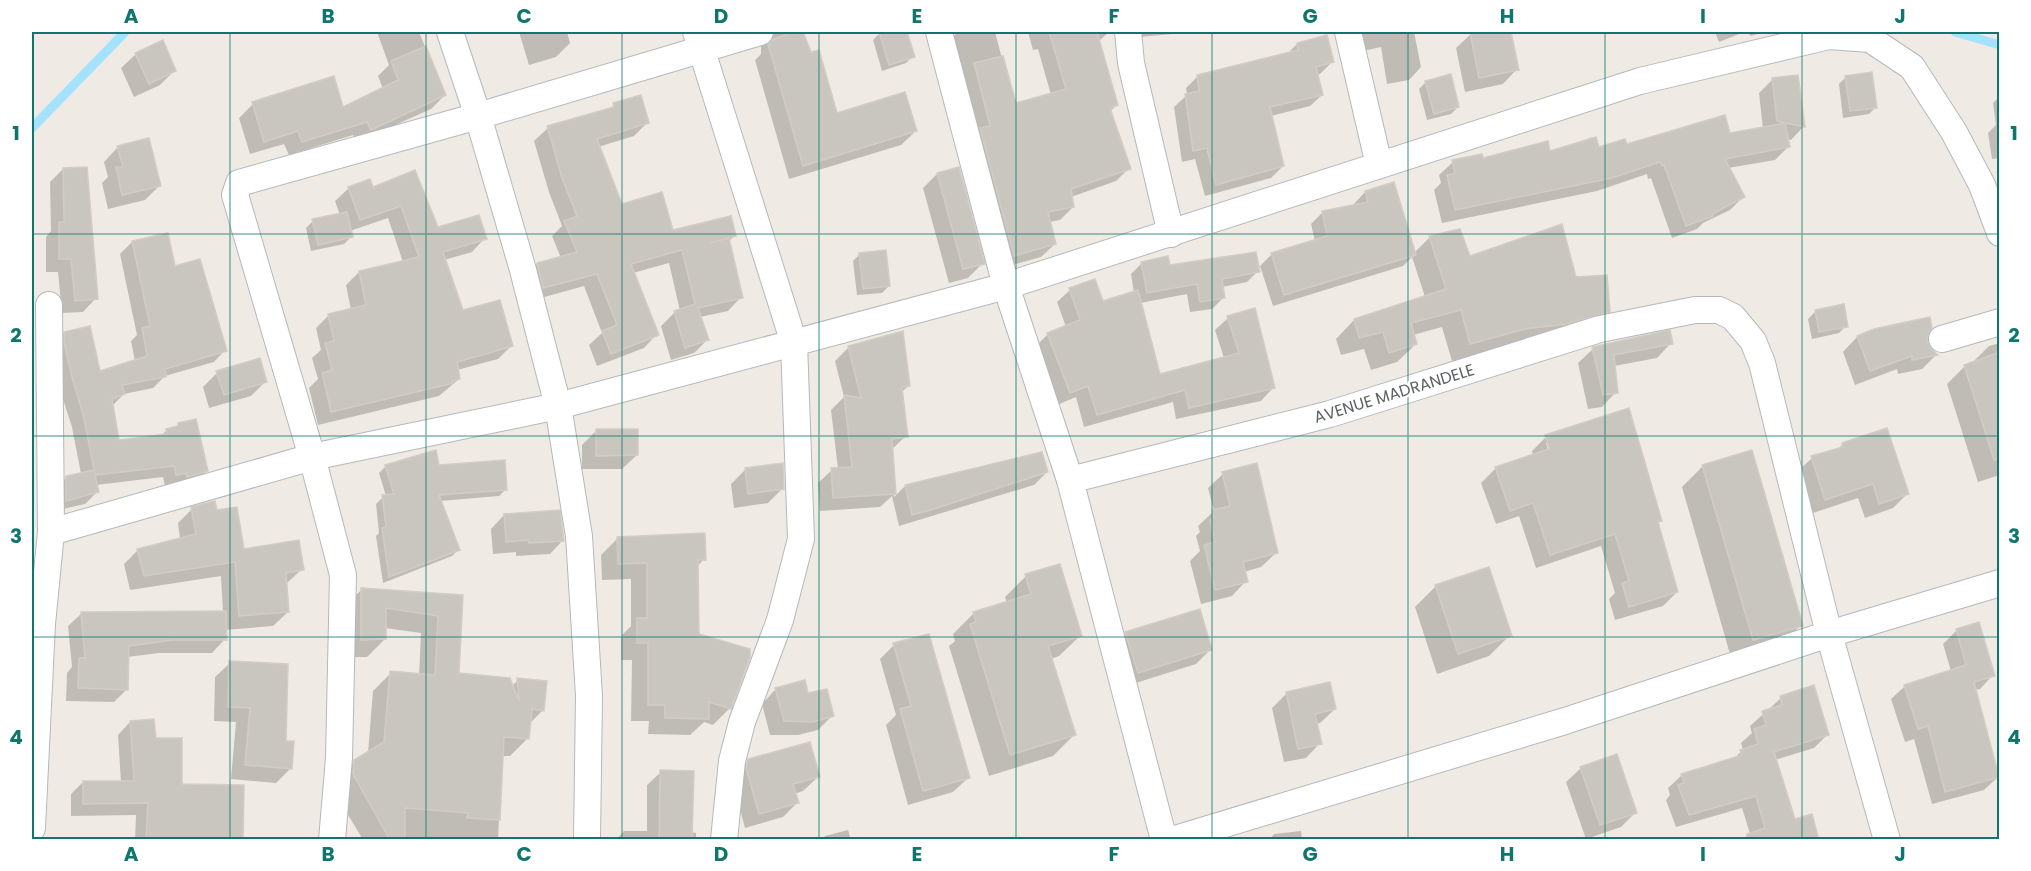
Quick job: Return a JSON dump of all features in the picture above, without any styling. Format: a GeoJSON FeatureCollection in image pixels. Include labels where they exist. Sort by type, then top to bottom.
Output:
{"type":"FeatureCollection","features":[{"type":"Feature","properties":{"kind":"street"},"geometry":{"type":"LineString","coordinates":[[450,32],[478,116],[523,270],[558,406],[579,536],[589,696],[587,840]]}},
{"type":"Feature","properties":{"kind":"street"},"geometry":{"type":"LineString","coordinates":[[332,840],[339,758],[343,575],[312,457],[235,195],[239,183],[478,116],[700,40],[760,32]]}},
{"type":"Feature","properties":{"kind":"street"},"geometry":{"type":"LineString","coordinates":[[939,32],[1006,286],[1070,480],[1164,840]]}},
{"type":"Feature","properties":{"kind":"street"},"geometry":{"type":"LineString","coordinates":[[1128,32],[1131,63],[1171,234]]}},
{"type":"Feature","properties":{"kind":"street"},"geometry":{"type":"LineString","coordinates":[[1348,32],[1379,165]]}},
{"type":"Feature","properties":{"kind":"street"},"geometry":{"type":"LineString","coordinates":[[51,532],[312,457],[558,406],[1006,286],[1640,81],[1829,36],[1870,39],[1912,67],[1982,185],[2000,233]]}},
{"type":"Feature","properties":{"kind":"street"},"geometry":{"type":"LineString","coordinates":[[700,40],[794,343],[801,538],[780,620],[742,722],[732,761],[724,840]]}},
{"type":"Feature","properties":{"kind":"street"},"geometry":{"type":"LineString","coordinates":[[32,828],[37,622],[51,532],[49,305]]}},
{"type":"Feature","properties":{"kind":"street","name":"AVENUE MADRANDELE"},"geometry":{"type":"LineString","coordinates":[[1070,480],[1330,414],[1600,328],[1695,310],[1719,310],[1733,316],[1753,341],[1762,363],[1770,403],[1829,634]]}},
{"type":"Feature","properties":{"kind":"street"},"geometry":{"type":"LineString","coordinates":[[1941,339],[2000,322]]}},
{"type":"Feature","properties":{"kind":"street"},"geometry":{"type":"LineString","coordinates":[[1172,840],[1565,721],[1829,634],[2000,583]]}},
{"type":"Feature","properties":{"kind":"street"},"geometry":{"type":"LineString","coordinates":[[1829,634],[1887,840]]}},
{"type":"Feature","properties":{"kind":"building"},"geometry":{"type":"Polygon","coordinates":[[[792,32],[803,32],[811,52],[819,50],[837,113],[905,92],[917,131],[803,166],[768,44],[792,32]]]}},
{"type":"Feature","properties":{"kind":"building"},"geometry":{"type":"Polygon","coordinates":[[[879,32],[907,32],[915,57],[889,65],[879,32]]]}},
{"type":"Feature","properties":{"kind":"building"},"geometry":{"type":"Polygon","coordinates":[[[1049,32],[1097,32],[1118,105],[1110,108],[1131,169],[1071,189],[1074,207],[1048,212],[1056,244],[1014,256],[980,128],[990,126],[974,63],[1003,56],[1016,103],[1066,89],[1049,32]]]}},
{"type":"Feature","properties":{"kind":"building"},"geometry":{"type":"Polygon","coordinates":[[[1470,32],[1511,32],[1519,70],[1479,78],[1470,32]]]}},
{"type":"Feature","properties":{"kind":"building"},"geometry":{"type":"Polygon","coordinates":[[[1327,35],[1334,62],[1316,67],[1323,95],[1270,107],[1284,166],[1216,185],[1207,148],[1193,151],[1185,94],[1199,91],[1197,75],[1298,50],[1297,43],[1327,35]]]}},
{"type":"Feature","properties":{"kind":"building"},"geometry":{"type":"Polygon","coordinates":[[[163,40],[176,71],[149,84],[135,53],[163,40]]]}},
{"type":"Feature","properties":{"kind":"building"},"geometry":{"type":"Polygon","coordinates":[[[426,46],[446,95],[371,130],[367,122],[302,142],[298,131],[264,142],[252,102],[334,76],[343,107],[398,80],[391,61],[426,46]]]}},
{"type":"Feature","properties":{"kind":"building"},"geometry":{"type":"Polygon","coordinates":[[[1872,72],[1877,108],[1850,111],[1845,76],[1872,72]]]}},
{"type":"Feature","properties":{"kind":"building"},"geometry":{"type":"Polygon","coordinates":[[[1451,74],[1459,107],[1434,114],[1425,81],[1451,74]]]}},
{"type":"Feature","properties":{"kind":"building"},"geometry":{"type":"Polygon","coordinates":[[[1798,75],[1805,127],[1777,121],[1772,78],[1798,75]]]}},
{"type":"Feature","properties":{"kind":"building"},"geometry":{"type":"Polygon","coordinates":[[[641,95],[649,123],[597,139],[622,204],[662,192],[673,230],[731,216],[736,236],[710,243],[729,238],[743,298],[698,308],[709,340],[685,348],[674,311],[695,304],[682,250],[631,264],[659,335],[611,354],[602,331],[617,325],[597,274],[543,288],[537,263],[577,252],[564,221],[577,216],[562,178],[547,126],[614,107],[613,103],[641,95]]]}},
{"type":"Feature","properties":{"kind":"building"},"geometry":{"type":"Polygon","coordinates":[[[1725,115],[1730,133],[1785,123],[1790,147],[1725,159],[1745,197],[1712,214],[1713,216],[1686,226],[1664,165],[1662,166],[1660,162],[1612,178],[1455,210],[1447,175],[1455,173],[1452,160],[1482,154],[1483,158],[1548,141],[1550,151],[1596,137],[1599,147],[1625,139],[1627,144],[1725,115]]]}},
{"type":"Feature","properties":{"kind":"building"},"geometry":{"type":"Polygon","coordinates":[[[149,138],[161,186],[122,195],[116,167],[123,167],[117,146],[149,138]]]}},
{"type":"Feature","properties":{"kind":"building"},"geometry":{"type":"Polygon","coordinates":[[[87,167],[98,299],[75,301],[71,259],[59,259],[59,222],[64,222],[63,168],[87,167]]]}},
{"type":"Feature","properties":{"kind":"building"},"geometry":{"type":"Polygon","coordinates":[[[959,167],[985,264],[963,269],[937,173],[959,167]]]}},
{"type":"Feature","properties":{"kind":"building"},"geometry":{"type":"Polygon","coordinates":[[[415,170],[438,227],[479,215],[487,239],[443,252],[463,310],[500,300],[513,346],[457,362],[460,379],[453,381],[454,383],[331,412],[322,373],[332,370],[325,343],[334,341],[328,314],[366,305],[359,271],[419,257],[401,206],[360,220],[348,187],[370,179],[373,187],[415,170]]]}},
{"type":"Feature","properties":{"kind":"building"},"geometry":{"type":"Polygon","coordinates":[[[1394,182],[1416,255],[1284,295],[1271,253],[1327,236],[1322,211],[1368,202],[1365,191],[1394,182]]]}},
{"type":"Feature","properties":{"kind":"building"},"geometry":{"type":"Polygon","coordinates":[[[347,212],[353,237],[318,245],[312,219],[347,212]]]}},
{"type":"Feature","properties":{"kind":"building"},"geometry":{"type":"Polygon","coordinates":[[[1562,224],[1576,277],[1607,275],[1610,312],[1567,324],[1525,329],[1470,344],[1461,310],[1411,323],[1417,344],[1389,353],[1383,332],[1359,338],[1354,319],[1446,289],[1429,236],[1460,229],[1470,256],[1562,224]]]}},
{"type":"Feature","properties":{"kind":"building"},"geometry":{"type":"Polygon","coordinates":[[[168,233],[175,266],[200,259],[227,351],[165,369],[166,377],[122,385],[125,394],[112,399],[119,440],[167,434],[166,429],[178,426],[178,423],[196,419],[208,471],[187,477],[186,473],[176,475],[174,466],[95,475],[99,492],[66,501],[66,476],[94,470],[95,474],[83,414],[64,343],[64,332],[90,326],[100,371],[147,356],[142,328],[150,326],[132,241],[168,233]]]}},
{"type":"Feature","properties":{"kind":"building"},"geometry":{"type":"Polygon","coordinates":[[[886,250],[890,286],[863,289],[859,253],[886,250]]]}},
{"type":"Feature","properties":{"kind":"building"},"geometry":{"type":"Polygon","coordinates":[[[1256,252],[1260,272],[1222,279],[1225,298],[1200,302],[1197,284],[1147,293],[1141,262],[1168,256],[1170,265],[1256,252]]]}},
{"type":"Feature","properties":{"kind":"building"},"geometry":{"type":"Polygon","coordinates":[[[1095,279],[1103,301],[1138,290],[1160,374],[1239,353],[1227,316],[1255,308],[1275,388],[1189,408],[1185,390],[1097,415],[1088,386],[1070,393],[1047,333],[1080,320],[1069,288],[1095,279]]]}},
{"type":"Feature","properties":{"kind":"building"},"geometry":{"type":"Polygon","coordinates":[[[1844,304],[1848,327],[1819,332],[1815,310],[1844,304]]]}},
{"type":"Feature","properties":{"kind":"building"},"geometry":{"type":"Polygon","coordinates":[[[1930,317],[1932,328],[1928,335],[1928,343],[1938,355],[1912,360],[1912,356],[1870,371],[1857,336],[1874,329],[1930,317]]]}},
{"type":"Feature","properties":{"kind":"building"},"geometry":{"type":"Polygon","coordinates":[[[1670,330],[1673,344],[1614,355],[1618,393],[1603,395],[1592,347],[1670,330]]]}},
{"type":"Feature","properties":{"kind":"building"},"geometry":{"type":"Polygon","coordinates":[[[903,331],[910,386],[902,387],[908,437],[892,439],[896,494],[833,498],[831,468],[852,467],[844,395],[861,398],[848,346],[903,331]]]}},
{"type":"Feature","properties":{"kind":"building"},"geometry":{"type":"Polygon","coordinates":[[[2000,352],[2000,459],[1994,460],[1964,365],[2000,352]]]}},
{"type":"Feature","properties":{"kind":"building"},"geometry":{"type":"Polygon","coordinates":[[[260,358],[267,382],[224,395],[216,371],[260,358]]]}},
{"type":"Feature","properties":{"kind":"building"},"geometry":{"type":"Polygon","coordinates":[[[1629,408],[1662,521],[1658,522],[1678,592],[1629,607],[1622,583],[1629,581],[1615,534],[1550,555],[1533,503],[1510,511],[1495,467],[1549,449],[1545,435],[1629,408]]]}},
{"type":"Feature","properties":{"kind":"building"},"geometry":{"type":"Polygon","coordinates":[[[1887,428],[1909,494],[1879,504],[1873,484],[1825,500],[1811,456],[1843,447],[1842,443],[1887,428]]]}},
{"type":"Feature","properties":{"kind":"building"},"geometry":{"type":"Polygon","coordinates":[[[596,429],[638,429],[638,455],[596,456],[596,429]]]}},
{"type":"Feature","properties":{"kind":"building"},"geometry":{"type":"Polygon","coordinates":[[[436,450],[439,465],[505,460],[507,490],[439,495],[460,550],[389,577],[382,528],[386,527],[382,495],[394,494],[385,465],[436,450]]]}},
{"type":"Feature","properties":{"kind":"building"},"geometry":{"type":"Polygon","coordinates":[[[1752,450],[1803,626],[1753,640],[1702,465],[1752,450]]]}},
{"type":"Feature","properties":{"kind":"building"},"geometry":{"type":"Polygon","coordinates":[[[1042,452],[1048,472],[912,515],[905,485],[1042,452]]]}},
{"type":"Feature","properties":{"kind":"building"},"geometry":{"type":"Polygon","coordinates":[[[783,463],[784,489],[748,494],[745,468],[783,463]]]}},
{"type":"Feature","properties":{"kind":"building"},"geometry":{"type":"Polygon","coordinates":[[[1257,463],[1278,553],[1243,562],[1248,582],[1215,590],[1204,545],[1215,542],[1210,520],[1214,518],[1212,510],[1230,506],[1222,472],[1257,463]]]}},
{"type":"Feature","properties":{"kind":"building"},"geometry":{"type":"Polygon","coordinates":[[[215,501],[217,510],[237,507],[244,549],[299,540],[304,570],[286,573],[289,612],[239,616],[235,562],[144,576],[137,549],[196,534],[191,507],[215,501]]]}},
{"type":"Feature","properties":{"kind":"building"},"geometry":{"type":"Polygon","coordinates":[[[560,510],[564,541],[506,542],[504,514],[560,510]]]}},
{"type":"Feature","properties":{"kind":"building"},"geometry":{"type":"Polygon","coordinates":[[[705,533],[706,560],[698,560],[699,634],[750,649],[750,657],[731,709],[709,702],[709,719],[665,718],[665,705],[648,705],[648,643],[637,643],[637,618],[647,618],[647,563],[618,564],[617,537],[705,533]]]}},
{"type":"Feature","properties":{"kind":"building"},"geometry":{"type":"Polygon","coordinates":[[[1060,564],[1082,636],[1048,646],[1076,735],[1010,755],[970,624],[976,622],[973,612],[1031,594],[1025,574],[1060,564]]]}},
{"type":"Feature","properties":{"kind":"building"},"geometry":{"type":"Polygon","coordinates":[[[1489,567],[1512,636],[1458,654],[1435,585],[1489,567]]]}},
{"type":"Feature","properties":{"kind":"building"},"geometry":{"type":"Polygon","coordinates":[[[361,588],[463,595],[459,673],[510,678],[519,701],[517,678],[547,681],[544,711],[532,709],[529,739],[504,737],[500,820],[467,818],[468,813],[405,808],[405,840],[390,840],[353,774],[354,760],[384,742],[390,671],[435,675],[438,616],[386,608],[386,639],[361,640],[361,588]]]}},
{"type":"Feature","properties":{"kind":"building"},"geometry":{"type":"Polygon","coordinates":[[[1200,609],[1212,650],[1138,673],[1125,632],[1200,609]]]}},
{"type":"Feature","properties":{"kind":"building"},"geometry":{"type":"Polygon","coordinates":[[[226,611],[227,640],[173,640],[129,646],[128,690],[78,688],[79,658],[85,658],[81,612],[226,611]]]}},
{"type":"Feature","properties":{"kind":"building"},"geometry":{"type":"Polygon","coordinates":[[[1979,622],[1995,676],[1974,682],[1999,777],[1945,792],[1928,726],[1918,729],[1904,685],[1966,665],[1956,629],[1979,622]]]}},
{"type":"Feature","properties":{"kind":"building"},"geometry":{"type":"Polygon","coordinates":[[[929,634],[970,778],[923,791],[900,709],[911,706],[893,643],[929,634]]]}},
{"type":"Feature","properties":{"kind":"building"},"geometry":{"type":"Polygon","coordinates":[[[229,661],[288,664],[286,741],[294,741],[292,769],[245,765],[250,708],[228,707],[229,661]]]}},
{"type":"Feature","properties":{"kind":"building"},"geometry":{"type":"Polygon","coordinates":[[[805,680],[808,693],[827,689],[834,716],[813,722],[784,721],[775,688],[805,680]]]}},
{"type":"Feature","properties":{"kind":"building"},"geometry":{"type":"Polygon","coordinates":[[[1330,682],[1336,709],[1315,714],[1322,744],[1298,749],[1286,692],[1330,682]]]}},
{"type":"Feature","properties":{"kind":"building"},"geometry":{"type":"Polygon","coordinates":[[[1814,685],[1829,735],[1774,752],[1795,819],[1812,814],[1819,840],[1747,840],[1747,834],[1765,828],[1756,796],[1689,815],[1678,785],[1684,783],[1681,774],[1742,755],[1740,750],[1758,744],[1754,729],[1766,725],[1762,711],[1782,705],[1780,696],[1814,685]]]}},
{"type":"Feature","properties":{"kind":"building"},"geometry":{"type":"Polygon","coordinates":[[[154,719],[156,738],[182,738],[182,784],[244,785],[243,840],[146,840],[148,803],[83,804],[83,781],[134,781],[130,721],[154,719]]]}},
{"type":"Feature","properties":{"kind":"building"},"geometry":{"type":"Polygon","coordinates":[[[810,742],[820,777],[793,784],[799,803],[759,814],[746,768],[748,759],[810,742]]]}},
{"type":"Feature","properties":{"kind":"building"},"geometry":{"type":"Polygon","coordinates":[[[1617,754],[1637,813],[1600,825],[1580,767],[1617,754]]]}},
{"type":"Feature","properties":{"kind":"building"},"geometry":{"type":"Polygon","coordinates":[[[660,770],[694,771],[692,840],[659,840],[660,770]]]}},
{"type":"Feature","properties":{"kind":"waterway"},"geometry":{"type":"LineString","coordinates":[[32,128],[125,32]]}},
{"type":"Feature","properties":{"kind":"waterway"},"geometry":{"type":"LineString","coordinates":[[1955,32],[2000,45]]}}]}
